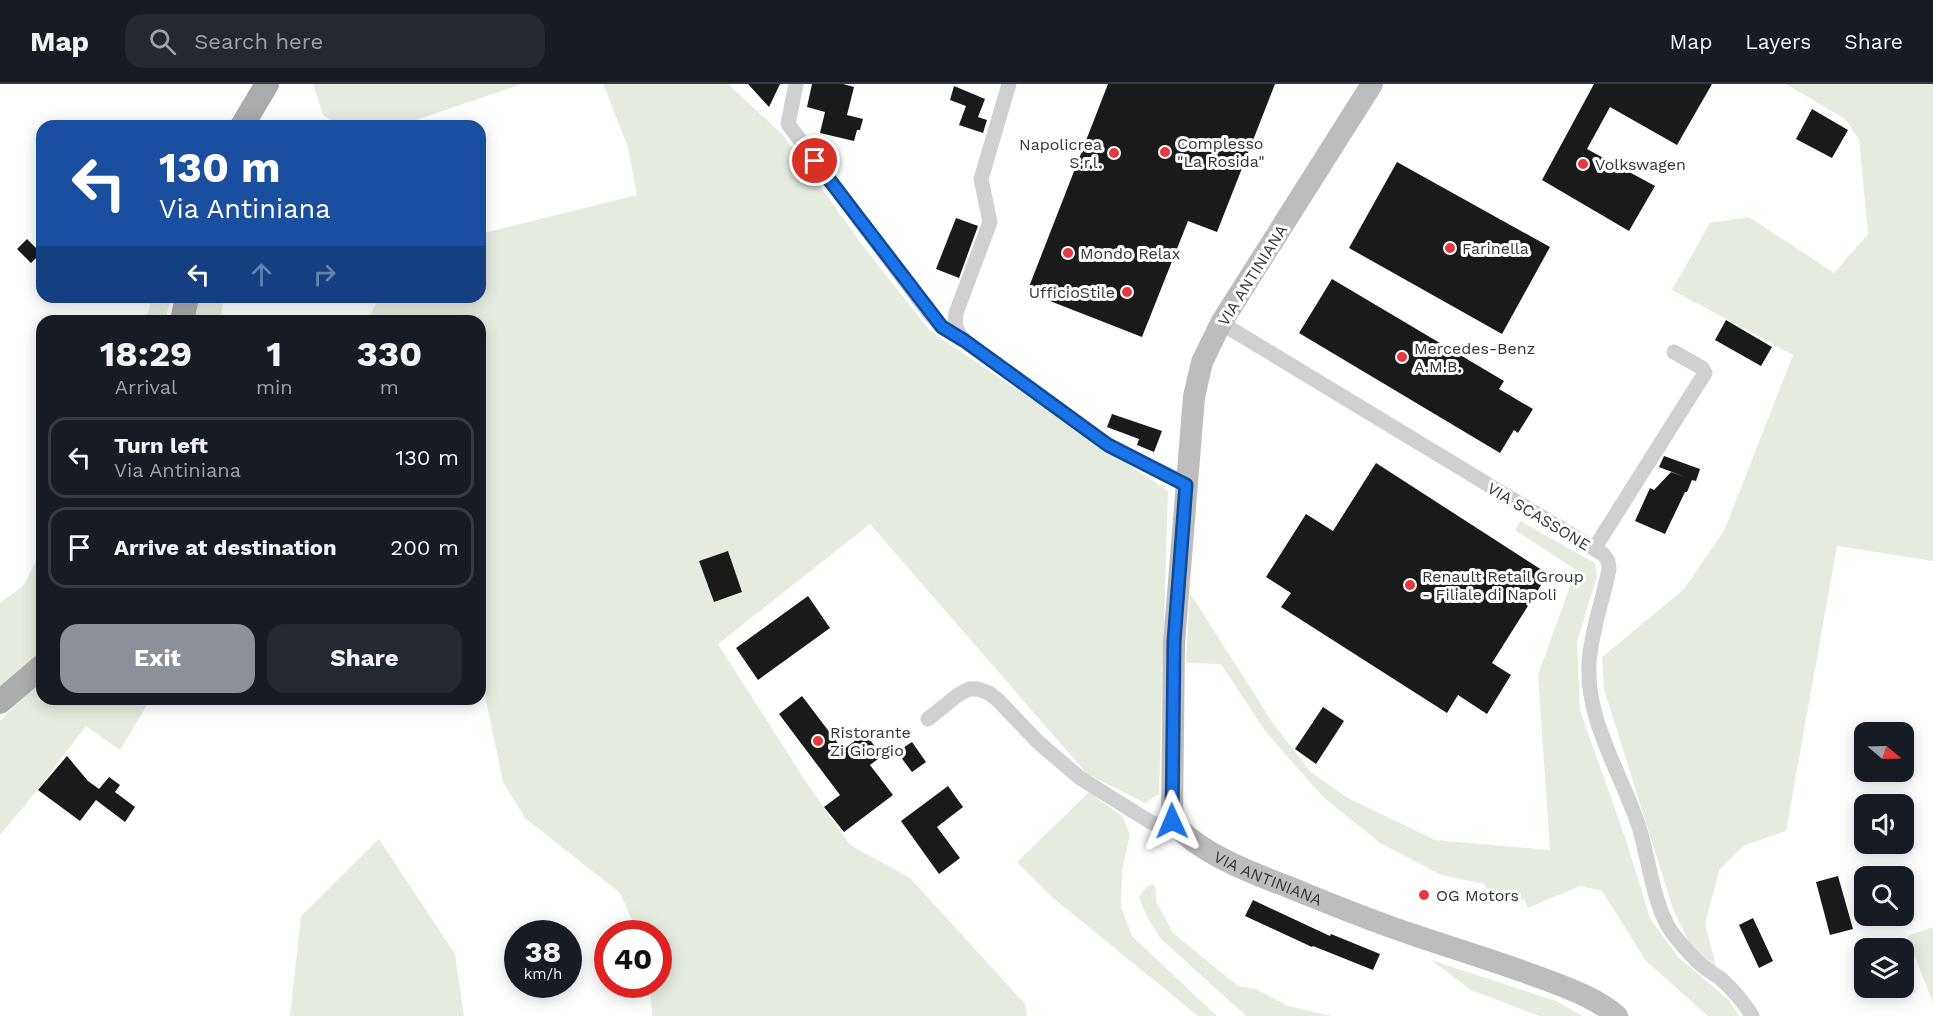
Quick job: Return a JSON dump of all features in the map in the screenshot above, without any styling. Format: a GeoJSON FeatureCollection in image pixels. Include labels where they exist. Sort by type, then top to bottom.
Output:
{"type":"FeatureCollection","features":[{"type":"Feature","properties":{"kind":"main road"},"geometry":{"type":"LineString","coordinates":[[246,120],[267,84]]}},
{"type":"Feature","properties":{"kind":"main road"},"geometry":{"type":"LineString","coordinates":[[0,702],[36,671]]}},
{"type":"Feature","properties":{"kind":"street"},"geometry":{"type":"LineString","coordinates":[[796,84],[788,124],[929,313],[942,327],[965,341],[1108,445],[1186,485]]}},
{"type":"Feature","properties":{"kind":"street"},"geometry":{"type":"LineString","coordinates":[[965,341],[957,332],[956,313],[990,222],[981,179],[1010,84]]}},
{"type":"Feature","properties":{"kind":"street","name":"VIA ANTINIANA"},"geometry":{"type":"LineString","coordinates":[[1372,84],[1221,323],[1202,362],[1196,389],[1186,485],[1174,642],[1172,821],[1214,854],[1261,877],[1411,934],[1581,993],[1608,1008],[1617,1016]]}},
{"type":"Feature","properties":{"kind":"street","name":"VIA SCASSONE"},"geometry":{"type":"LineString","coordinates":[[1221,323],[1603,554],[1608,561],[1609,569],[1590,661],[1591,696],[1597,722],[1638,825],[1662,912],[1669,928],[1699,963],[1740,998],[1752,1016]]}},
{"type":"Feature","properties":{"kind":"street"},"geometry":{"type":"LineString","coordinates":[[1594,549],[1705,373],[1702,368],[1674,351]]}},
{"type":"Feature","properties":{"kind":"street"},"geometry":{"type":"LineString","coordinates":[[928,719],[969,689],[978,689],[988,693],[999,700],[1038,742],[1080,778],[1152,823],[1178,828]]}},
{"type":"Feature","properties":{"kind":"shaded area"},"geometry":{"type":"Polygon","coordinates":[[[313,84],[523,84],[416,120],[330,120],[323,115],[313,84]]]}},
{"type":"Feature","properties":{"kind":"shaded area"},"geometry":{"type":"Polygon","coordinates":[[[603,84],[728,84],[783,135],[864,247],[930,331],[1168,491],[1159,794],[1145,803],[1087,774],[870,524],[718,644],[806,782],[850,845],[910,878],[1025,1004],[1027,1016],[652,1016],[651,998],[672,998],[672,920],[632,920],[620,893],[525,818],[503,782],[486,701],[486,315],[370,315],[377,303],[486,303],[486,233],[637,195],[628,147],[603,84]]]}},
{"type":"Feature","properties":{"kind":"shaded area"},"geometry":{"type":"Polygon","coordinates":[[[1786,84],[1933,84],[1933,561],[1837,546],[1786,831],[1743,846],[1719,870],[1705,924],[1717,970],[1692,949],[1673,909],[1604,689],[1602,657],[1684,589],[1724,531],[1793,355],[1672,290],[1710,223],[1749,217],[1834,273],[1868,234],[1859,139],[1845,119],[1786,84]]]}},
{"type":"Feature","properties":{"kind":"shaded area"},"geometry":{"type":"Polygon","coordinates":[[[151,303],[170,303],[166,315],[147,315],[151,303]]]}},
{"type":"Feature","properties":{"kind":"shaded area"},"geometry":{"type":"Polygon","coordinates":[[[195,303],[223,303],[221,315],[192,315],[195,303]]]}},
{"type":"Feature","properties":{"kind":"shaded area"},"geometry":{"type":"Polygon","coordinates":[[[1520,521],[1595,563],[1597,576],[1577,642],[1580,710],[1627,843],[1650,918],[1678,957],[1729,1000],[1739,1016],[1708,1016],[1646,961],[1602,891],[1580,886],[1528,908],[1524,899],[1514,904],[1511,900],[1504,902],[1501,898],[1495,900],[1484,884],[1441,875],[1380,843],[1322,796],[1265,731],[1221,664],[1186,663],[1190,593],[1274,725],[1311,772],[1346,797],[1435,840],[1550,850],[1538,675],[1576,570],[1515,530],[1520,521]]]}},
{"type":"Feature","properties":{"kind":"shaded area"},"geometry":{"type":"Polygon","coordinates":[[[36,561],[36,656],[0,688],[0,603],[23,586],[36,561]]]}},
{"type":"Feature","properties":{"kind":"shaded area"},"geometry":{"type":"Polygon","coordinates":[[[36,685],[36,705],[147,705],[120,750],[86,726],[0,835],[0,721],[36,685]]]}},
{"type":"Feature","properties":{"kind":"shaded area"},"geometry":{"type":"Polygon","coordinates":[[[1089,792],[1123,817],[1130,835],[1122,872],[1121,907],[1132,936],[1217,1016],[1198,1016],[1053,898],[1017,862],[1089,792]]]}},
{"type":"Feature","properties":{"kind":"shaded area"},"geometry":{"type":"Polygon","coordinates":[[[379,839],[455,954],[464,1016],[290,1016],[301,916],[379,839]]]}},
{"type":"Feature","properties":{"kind":"shaded area"},"geometry":{"type":"Polygon","coordinates":[[[1153,884],[1156,890],[1156,901],[1173,933],[1238,986],[1256,989],[1288,1006],[1332,1016],[1246,1016],[1160,938],[1146,915],[1139,897],[1146,887],[1153,884]]]}},
{"type":"Feature","properties":{"kind":"shaded area"},"geometry":{"type":"Polygon","coordinates":[[[1933,927],[1933,1003],[1914,954],[1914,938],[1907,936],[1933,927]]]}},
{"type":"Feature","properties":{"kind":"shaded area"},"geometry":{"type":"Polygon","coordinates":[[[1431,960],[1556,1001],[1583,1016],[1539,1016],[1471,990],[1431,960]]]}},
{"type":"Feature","properties":{"kind":"building"},"geometry":{"type":"Polygon","coordinates":[[[748,84],[780,84],[769,107],[748,84]]]}},
{"type":"Feature","properties":{"kind":"building"},"geometry":{"type":"Polygon","coordinates":[[[812,84],[843,84],[854,87],[847,115],[863,119],[854,141],[820,133],[825,112],[807,107],[812,84]]]}},
{"type":"Feature","properties":{"kind":"building","name":"Complesso \"La Rosida\""},"geometry":{"type":"Polygon","coordinates":[[[1108,84],[1275,84],[1217,232],[1188,221],[1142,337],[1027,292],[1108,84]]]}},
{"type":"Feature","properties":{"kind":"building","name":"Volkswagen"},"geometry":{"type":"Polygon","coordinates":[[[1594,84],[1712,84],[1677,145],[1610,107],[1587,149],[1655,186],[1629,231],[1542,180],[1594,84]]]}},
{"type":"Feature","properties":{"kind":"building"},"geometry":{"type":"Polygon","coordinates":[[[954,86],[985,99],[978,117],[987,120],[983,133],[959,125],[966,106],[950,100],[954,86]]]}},
{"type":"Feature","properties":{"kind":"building"},"geometry":{"type":"Polygon","coordinates":[[[1812,109],[1848,130],[1832,158],[1796,139],[1812,109]]]}},
{"type":"Feature","properties":{"kind":"building","name":"Farinella"},"geometry":{"type":"Polygon","coordinates":[[[1397,162],[1550,247],[1502,334],[1349,248],[1397,162]]]}},
{"type":"Feature","properties":{"kind":"building"},"geometry":{"type":"Polygon","coordinates":[[[956,218],[978,226],[959,278],[936,269],[956,218]]]}},
{"type":"Feature","properties":{"kind":"building"},"geometry":{"type":"Polygon","coordinates":[[[27,239],[36,248],[36,258],[31,263],[17,249],[27,239]]]}},
{"type":"Feature","properties":{"kind":"building","name":"Mercedes-Benz A.M.B."},"geometry":{"type":"Polygon","coordinates":[[[1332,279],[1504,381],[1499,389],[1533,409],[1518,433],[1514,430],[1500,453],[1299,333],[1332,279]]]}},
{"type":"Feature","properties":{"kind":"building"},"geometry":{"type":"Polygon","coordinates":[[[1726,320],[1772,347],[1761,366],[1715,340],[1726,320]]]}},
{"type":"Feature","properties":{"kind":"building"},"geometry":{"type":"Polygon","coordinates":[[[1112,414],[1162,431],[1154,452],[1137,445],[1139,439],[1107,427],[1112,414]]]}},
{"type":"Feature","properties":{"kind":"building"},"geometry":{"type":"Polygon","coordinates":[[[1664,456],[1700,469],[1696,481],[1692,480],[1685,492],[1665,534],[1635,521],[1650,488],[1654,490],[1671,472],[1685,477],[1659,467],[1664,456]]]}},
{"type":"Feature","properties":{"kind":"building","name":"Renault Retail Group - Filiale di Napoli"},"geometry":{"type":"Polygon","coordinates":[[[1376,463],[1548,574],[1492,663],[1511,675],[1487,714],[1458,695],[1447,713],[1281,607],[1291,593],[1266,577],[1306,514],[1333,531],[1376,463]]]}},
{"type":"Feature","properties":{"kind":"building"},"geometry":{"type":"Polygon","coordinates":[[[728,551],[742,592],[714,602],[699,561],[728,551]]]}},
{"type":"Feature","properties":{"kind":"building"},"geometry":{"type":"Polygon","coordinates":[[[808,596],[830,628],[758,680],[736,648],[808,596]]]}},
{"type":"Feature","properties":{"kind":"building","name":"Ristorante Zi Giorgio"},"geometry":{"type":"Polygon","coordinates":[[[802,696],[843,750],[865,733],[882,756],[870,765],[893,795],[844,832],[824,807],[840,795],[779,714],[802,696]]]}},
{"type":"Feature","properties":{"kind":"building"},"geometry":{"type":"Polygon","coordinates":[[[1323,707],[1344,721],[1316,764],[1295,749],[1323,707]]]}},
{"type":"Feature","properties":{"kind":"building"},"geometry":{"type":"Polygon","coordinates":[[[912,742],[926,762],[912,772],[897,752],[912,742]]]}},
{"type":"Feature","properties":{"kind":"building"},"geometry":{"type":"Polygon","coordinates":[[[67,756],[88,781],[99,789],[109,777],[120,785],[115,792],[135,807],[125,822],[96,800],[80,821],[38,790],[67,756]]]}},
{"type":"Feature","properties":{"kind":"building"},"geometry":{"type":"Polygon","coordinates":[[[948,786],[963,807],[937,827],[960,858],[939,874],[901,821],[948,786]]]}},
{"type":"Feature","properties":{"kind":"building"},"geometry":{"type":"Polygon","coordinates":[[[1838,876],[1853,929],[1830,935],[1816,882],[1838,876]]]}},
{"type":"Feature","properties":{"kind":"building"},"geometry":{"type":"Polygon","coordinates":[[[1253,900],[1330,936],[1331,934],[1380,954],[1373,970],[1312,947],[1245,916],[1253,900]]]}},
{"type":"Feature","properties":{"kind":"building"},"geometry":{"type":"Polygon","coordinates":[[[1753,918],[1773,961],[1759,968],[1739,925],[1753,918]]]}},
{"type":"Feature","properties":{"kind":"place","name":"Complesso \"La Rosida\""},"geometry":{"type":"Point","coordinates":[1165,152]}},
{"type":"Feature","properties":{"kind":"place","name":"Napolicrea S.r.l."},"geometry":{"type":"Point","coordinates":[1114,153]}},
{"type":"Feature","properties":{"kind":"place","name":"Volkswagen"},"geometry":{"type":"Point","coordinates":[1583,164]}},
{"type":"Feature","properties":{"kind":"place","name":"Farinella"},"geometry":{"type":"Point","coordinates":[1450,248]}},
{"type":"Feature","properties":{"kind":"place","name":"Mondo Relax"},"geometry":{"type":"Point","coordinates":[1068,253]}},
{"type":"Feature","properties":{"kind":"place","name":"UfficioStile"},"geometry":{"type":"Point","coordinates":[1127,292]}},
{"type":"Feature","properties":{"kind":"place","name":"Mercedes-Benz A.M.B."},"geometry":{"type":"Point","coordinates":[1402,357]}},
{"type":"Feature","properties":{"kind":"place","name":"Renault Retail Group - Filiale di Napoli"},"geometry":{"type":"Point","coordinates":[1410,585]}},
{"type":"Feature","properties":{"kind":"place","name":"Ristorante Zi Giorgio"},"geometry":{"type":"Point","coordinates":[818,741]}},
{"type":"Feature","properties":{"kind":"place","name":"OG Motors"},"geometry":{"type":"Point","coordinates":[1424,895]}},
{"type":"Feature","properties":{"kind":"route"},"geometry":{"type":"LineString","coordinates":[[815,161],[929,313],[942,327],[965,341],[1108,445],[1186,485],[1174,642],[1172,821]]}}]}
